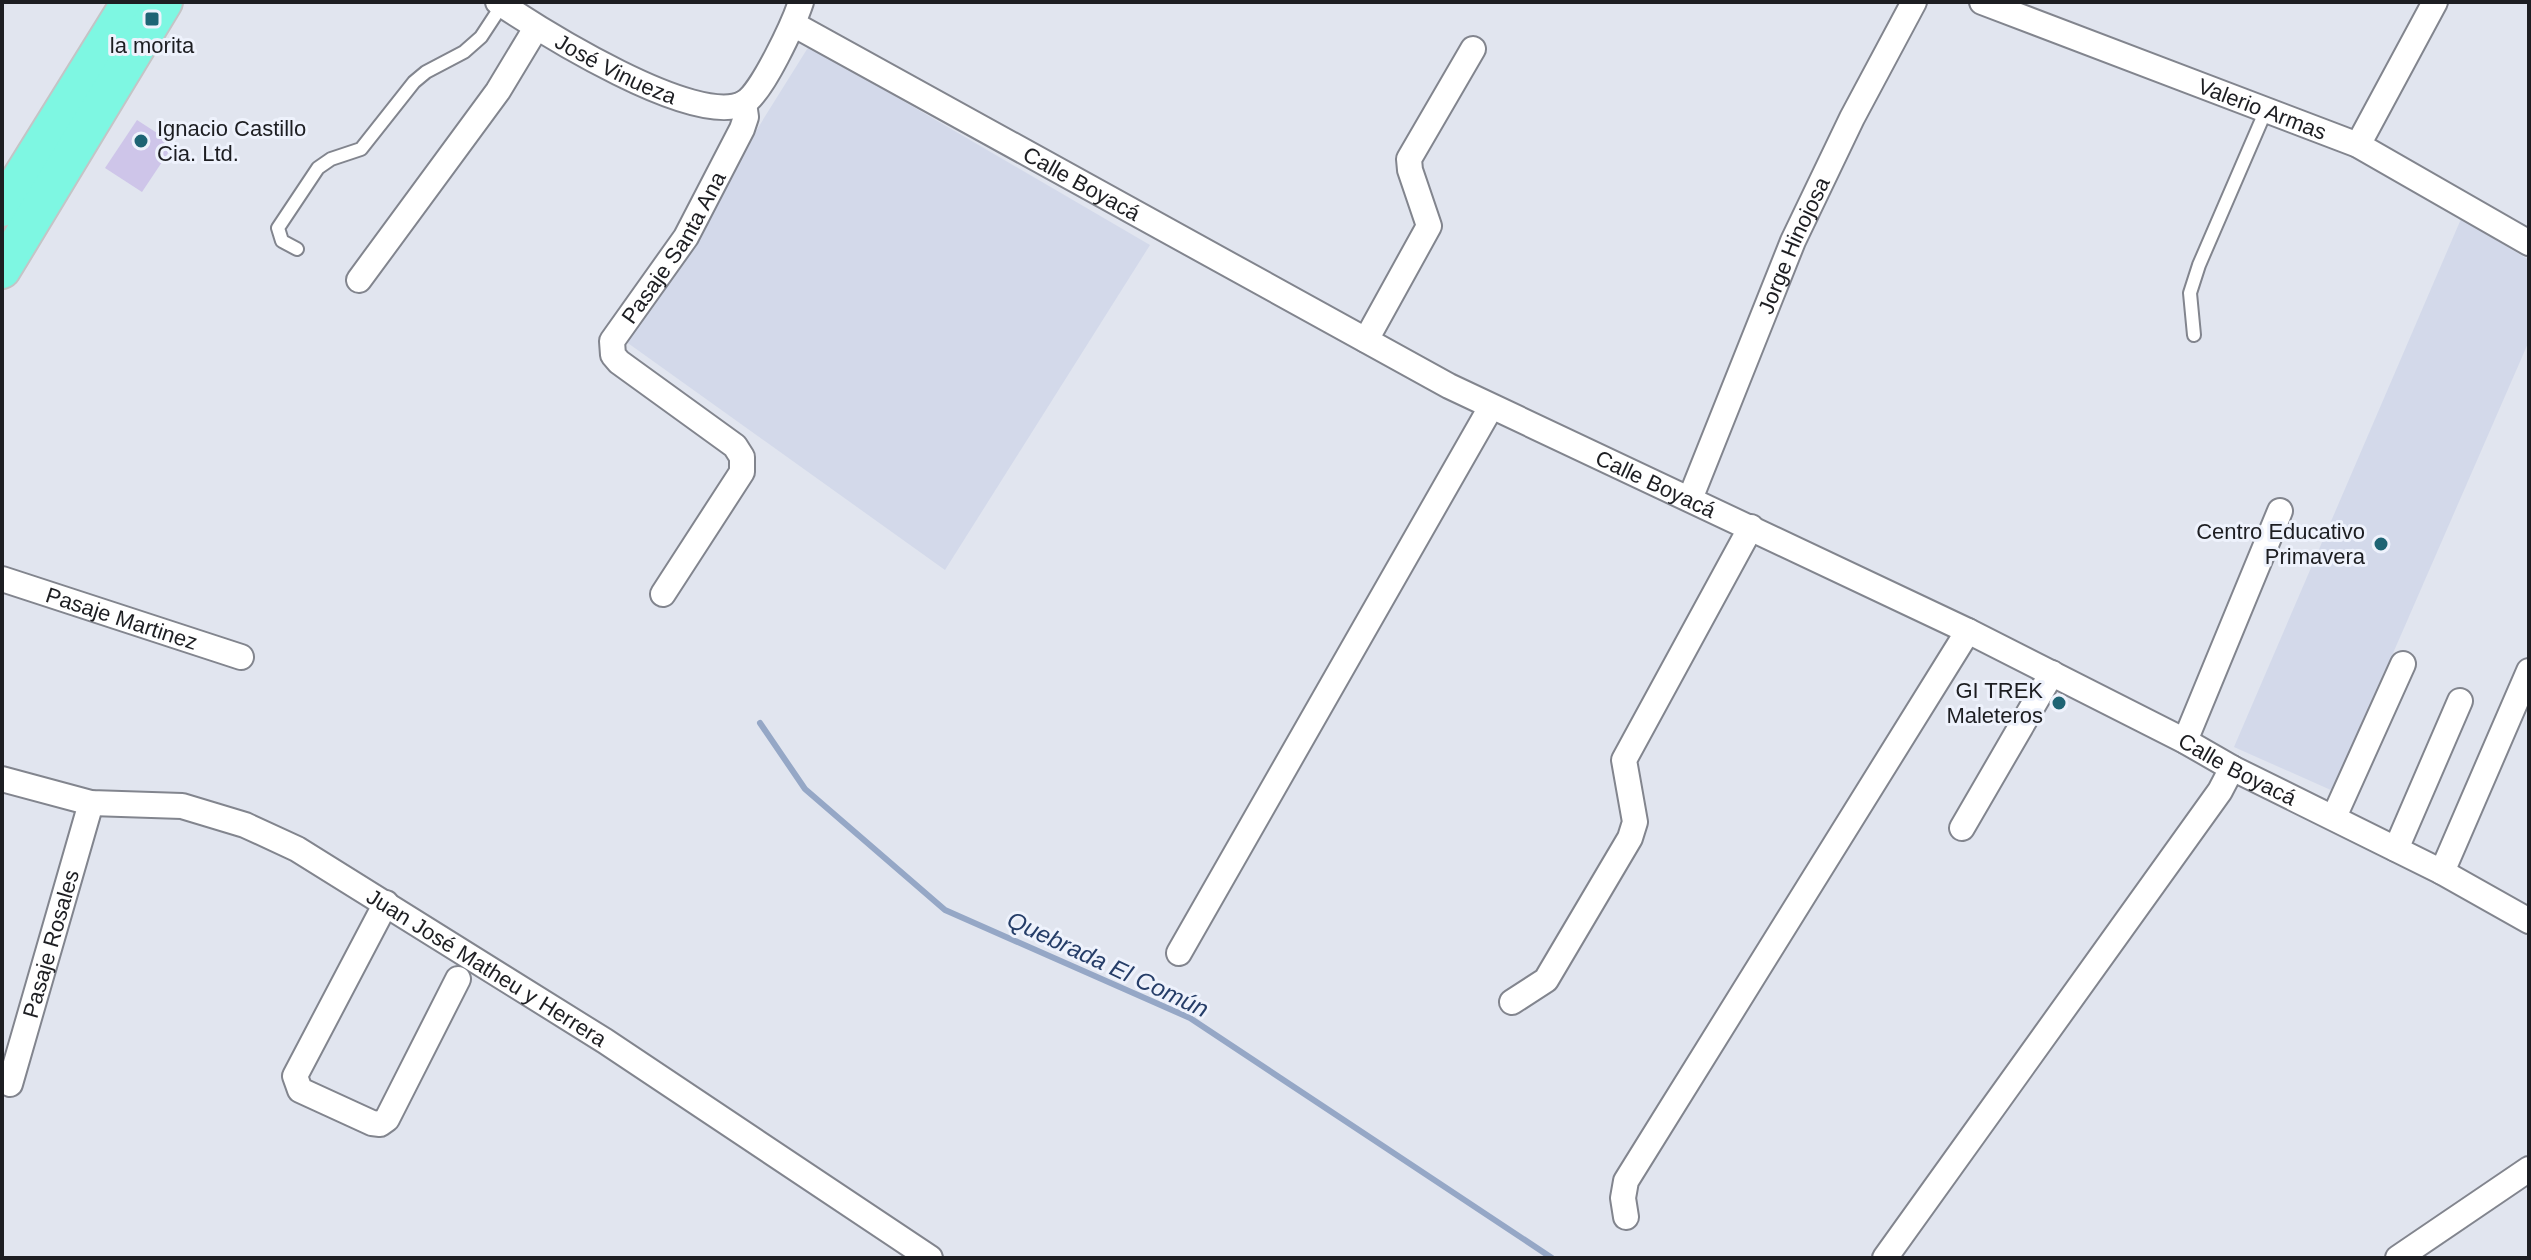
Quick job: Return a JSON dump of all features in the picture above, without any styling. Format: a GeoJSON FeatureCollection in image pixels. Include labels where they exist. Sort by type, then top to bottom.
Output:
{"type":"FeatureCollection","features":[{"type":"Feature","properties":{"kind":"main road"},"geometry":{"type":"LineString","coordinates":[[2,208],[130,2]]}},
{"type":"Feature","properties":{"kind":"main road"},"geometry":{"type":"LineString","coordinates":[[2,270],[164,2]]}},
{"type":"Feature","properties":{"kind":"street","name":"Jorge Hinojosa"},"geometry":{"type":"LineString","coordinates":[[1690,499],[1793,241],[1852,118],[1914,2]]}},
{"type":"Feature","properties":{"kind":"street","name":"Valerio Armas"},"geometry":{"type":"LineString","coordinates":[[1982,2],[2358,145],[2529,243]]}},
{"type":"Feature","properties":{"kind":"street"},"geometry":{"type":"LineString","coordinates":[[2358,145],[2435,2]]}},
{"type":"Feature","properties":{"kind":"street","name":"José Vinueza"},"geometry":{"type":"LineString","coordinates":[[500,3],[536,28],[617,72],[681,99],[725,106],[744,103]]}},
{"type":"Feature","properties":{"kind":"street","name":"Calle Boyacá"},"geometry":{"type":"LineString","coordinates":[[797,13],[1366,340],[1491,407],[1968,631],[2232,768],[2442,872],[2529,921]]}},
{"type":"Feature","properties":{"kind":"street"},"geometry":{"type":"LineString","coordinates":[[744,103],[754,95],[797,13]]}},
{"type":"Feature","properties":{"kind":"street"},"geometry":{"type":"LineString","coordinates":[[359,280],[498,91],[536,28]]}},
{"type":"Feature","properties":{"kind":"street"},"geometry":{"type":"LineString","coordinates":[[1366,340],[1429,226],[1409,159],[1473,49]]}},
{"type":"Feature","properties":{"kind":"street","name":"Pasaje Santa Ana"},"geometry":{"type":"LineString","coordinates":[[663,594],[742,472],[742,457],[735,446],[619,362],[613,355],[612,341],[686,237],[742,129],[746,117],[744,103]]}},
{"type":"Feature","properties":{"kind":"street"},"geometry":{"type":"LineString","coordinates":[[1179,953],[1491,407]]}},
{"type":"Feature","properties":{"kind":"street"},"geometry":{"type":"LineString","coordinates":[[2185,741],[2280,511]]}},
{"type":"Feature","properties":{"kind":"street"},"geometry":{"type":"LineString","coordinates":[[1512,1002],[1546,980],[1630,838],[1635,822],[1624,760],[1751,527]]}},
{"type":"Feature","properties":{"kind":"street","name":"Pasaje Martinez"},"geometry":{"type":"LineString","coordinates":[[2,579],[241,657]]}},
{"type":"Feature","properties":{"kind":"street"},"geometry":{"type":"LineString","coordinates":[[1626,1217],[1623,1198],[1626,1181],[1968,631]]}},
{"type":"Feature","properties":{"kind":"street"},"geometry":{"type":"LineString","coordinates":[[2334,817],[2403,664]]}},
{"type":"Feature","properties":{"kind":"street"},"geometry":{"type":"LineString","coordinates":[[2442,872],[2529,671]]}},
{"type":"Feature","properties":{"kind":"street"},"geometry":{"type":"LineString","coordinates":[[1962,828],[2052,673]]}},
{"type":"Feature","properties":{"kind":"street"},"geometry":{"type":"LineString","coordinates":[[2396,849],[2460,701]]}},
{"type":"Feature","properties":{"kind":"street"},"geometry":{"type":"LineString","coordinates":[[1885,1258],[2211,804],[2232,768]]}},
{"type":"Feature","properties":{"kind":"street","name":"Juan José Matheu y Herrera"},"geometry":{"type":"LineString","coordinates":[[2,779],[91,803],[182,806],[245,825],[297,849],[605,1041],[930,1258]]}},
{"type":"Feature","properties":{"kind":"street","name":"Pasaje Rosales"},"geometry":{"type":"LineString","coordinates":[[10,1084],[91,803]]}},
{"type":"Feature","properties":{"kind":"street"},"geometry":{"type":"LineString","coordinates":[[386,903],[295,1076],[300,1090],[380,1124],[387,1119],[458,979]]}},
{"type":"Feature","properties":{"kind":"street"},"geometry":{"type":"LineString","coordinates":[[2398,1258],[2529,1169]]}},
{"type":"Feature","properties":{"kind":"lane"},"geometry":{"type":"LineString","coordinates":[[297,249],[282,241],[278,228],[318,168],[331,159],[361,149],[414,82],[426,72],[464,52],[481,37],[500,3]]}},
{"type":"Feature","properties":{"kind":"lane"},"geometry":{"type":"LineString","coordinates":[[2194,335],[2190,293],[2199,265],[2266,110]]}},
{"type":"Feature","properties":{"kind":"shaded area"},"geometry":{"type":"Polygon","coordinates":[[[809,46],[1150,245],[945,570],[625,341],[809,46]]]}},
{"type":"Feature","properties":{"kind":"shaded area","name":"Centro Educativo Primavera"},"geometry":{"type":"Polygon","coordinates":[[[2461,219],[2529,260],[2529,341],[2333,791],[2234,747],[2461,219]]]}},
{"type":"Feature","properties":{"kind":"building"},"geometry":{"type":"Polygon","coordinates":[[[137,120],[174,144],[142,192],[105,168],[137,120]]]}},
{"type":"Feature","properties":{"kind":"waterway","name":"Quebrada El Común"},"geometry":{"type":"LineString","coordinates":[[760,723],[805,789],[945,910],[1190,1018],[1552,1258]]}},
{"type":"Feature","properties":{"kind":"place","name":"la morita"},"geometry":{"type":"Point","coordinates":[152,19]}},
{"type":"Feature","properties":{"kind":"place","name":"Ignacio Castillo Cia. Ltd."},"geometry":{"type":"Point","coordinates":[141,141]}},
{"type":"Feature","properties":{"kind":"place","name":"Centro Educativo Primavera"},"geometry":{"type":"Point","coordinates":[2381,544]}},
{"type":"Feature","properties":{"kind":"place","name":"GI TREK Maleteros"},"geometry":{"type":"Point","coordinates":[2059,703]}}]}
